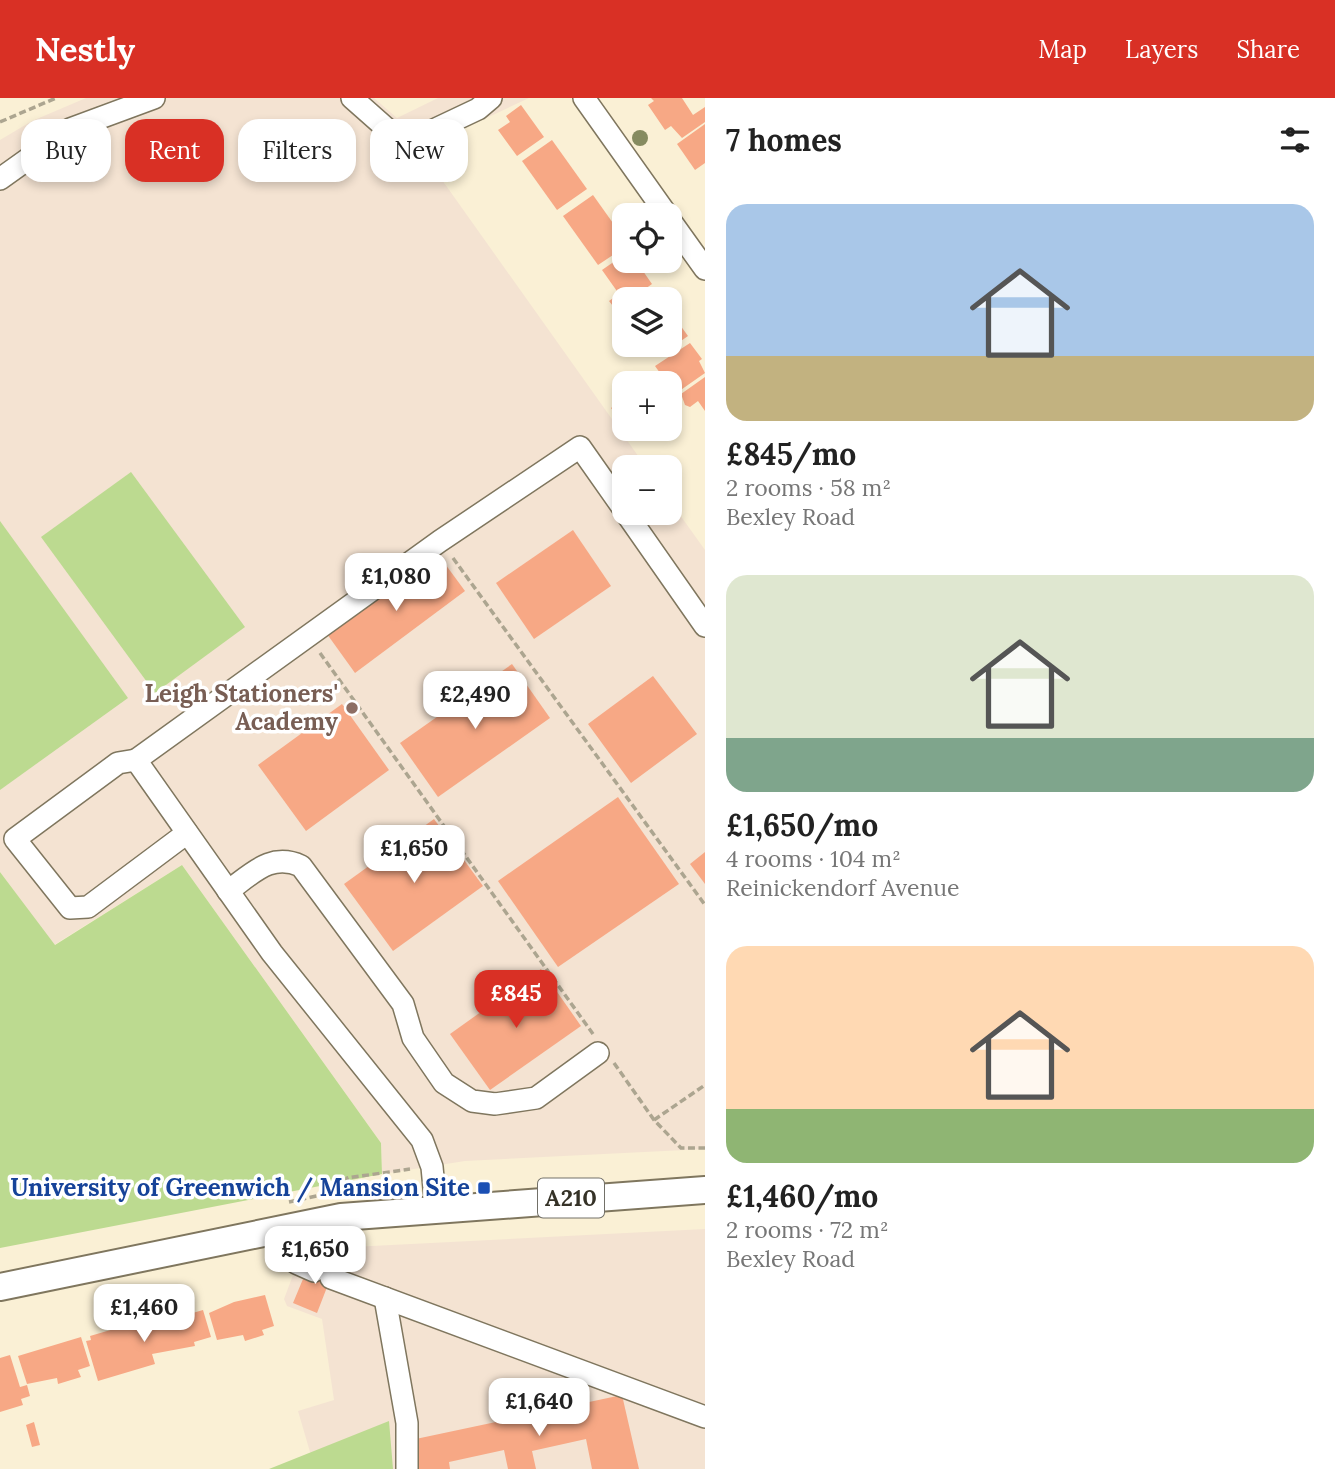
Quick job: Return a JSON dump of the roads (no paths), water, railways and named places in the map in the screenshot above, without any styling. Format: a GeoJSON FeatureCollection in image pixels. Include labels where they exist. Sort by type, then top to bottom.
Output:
{"type":"FeatureCollection","features":[{"type":"Feature","properties":{"kind":"main road","name":"A210"},"geometry":{"type":"LineString","coordinates":[[0,1287],[284,1216],[341,1217],[705,1190]]}},
{"type":"Feature","properties":{"kind":"street"},"geometry":{"type":"LineString","coordinates":[[0,179],[70,129],[154,98]]}},
{"type":"Feature","properties":{"kind":"street"},"geometry":{"type":"LineString","coordinates":[[352,98],[404,144],[478,109],[491,98]]}},
{"type":"Feature","properties":{"kind":"street"},"geometry":{"type":"LineString","coordinates":[[584,98],[658,203]]}},
{"type":"Feature","properties":{"kind":"street"},"geometry":{"type":"LineString","coordinates":[[682,237],[705,269]]}},
{"type":"Feature","properties":{"kind":"street"},"geometry":{"type":"LineString","coordinates":[[187,833],[88,907],[70,908],[15,839],[118,763],[136,760],[440,541],[580,447],[612,493]]}},
{"type":"Feature","properties":{"kind":"street"},"geometry":{"type":"LineString","coordinates":[[634,525],[705,626]]}},
{"type":"Feature","properties":{"kind":"street"},"geometry":{"type":"LineString","coordinates":[[136,760],[272,953],[422,1140],[432,1167],[436,1209]]}},
{"type":"Feature","properties":{"kind":"street"},"geometry":{"type":"LineString","coordinates":[[228,891],[265,864],[285,859],[301,866],[403,1004],[413,1038],[444,1083],[472,1101],[495,1104],[536,1098],[601,1049]]}},
{"type":"Feature","properties":{"kind":"street"},"geometry":{"type":"LineString","coordinates":[[284,1216],[296,1263],[705,1417]]}},
{"type":"Feature","properties":{"kind":"street"},"geometry":{"type":"LineString","coordinates":[[385,1298],[407,1423],[407,1469]]}},
{"type":"Feature","properties":{"kind":"place","name":"Leigh Stationers' Academy"},"geometry":{"type":"Point","coordinates":[352,708]}},
{"type":"Feature","properties":{"kind":"place","name":"University of Greenwich / Mansion Site"},"geometry":{"type":"Point","coordinates":[484,1188]}}]}
